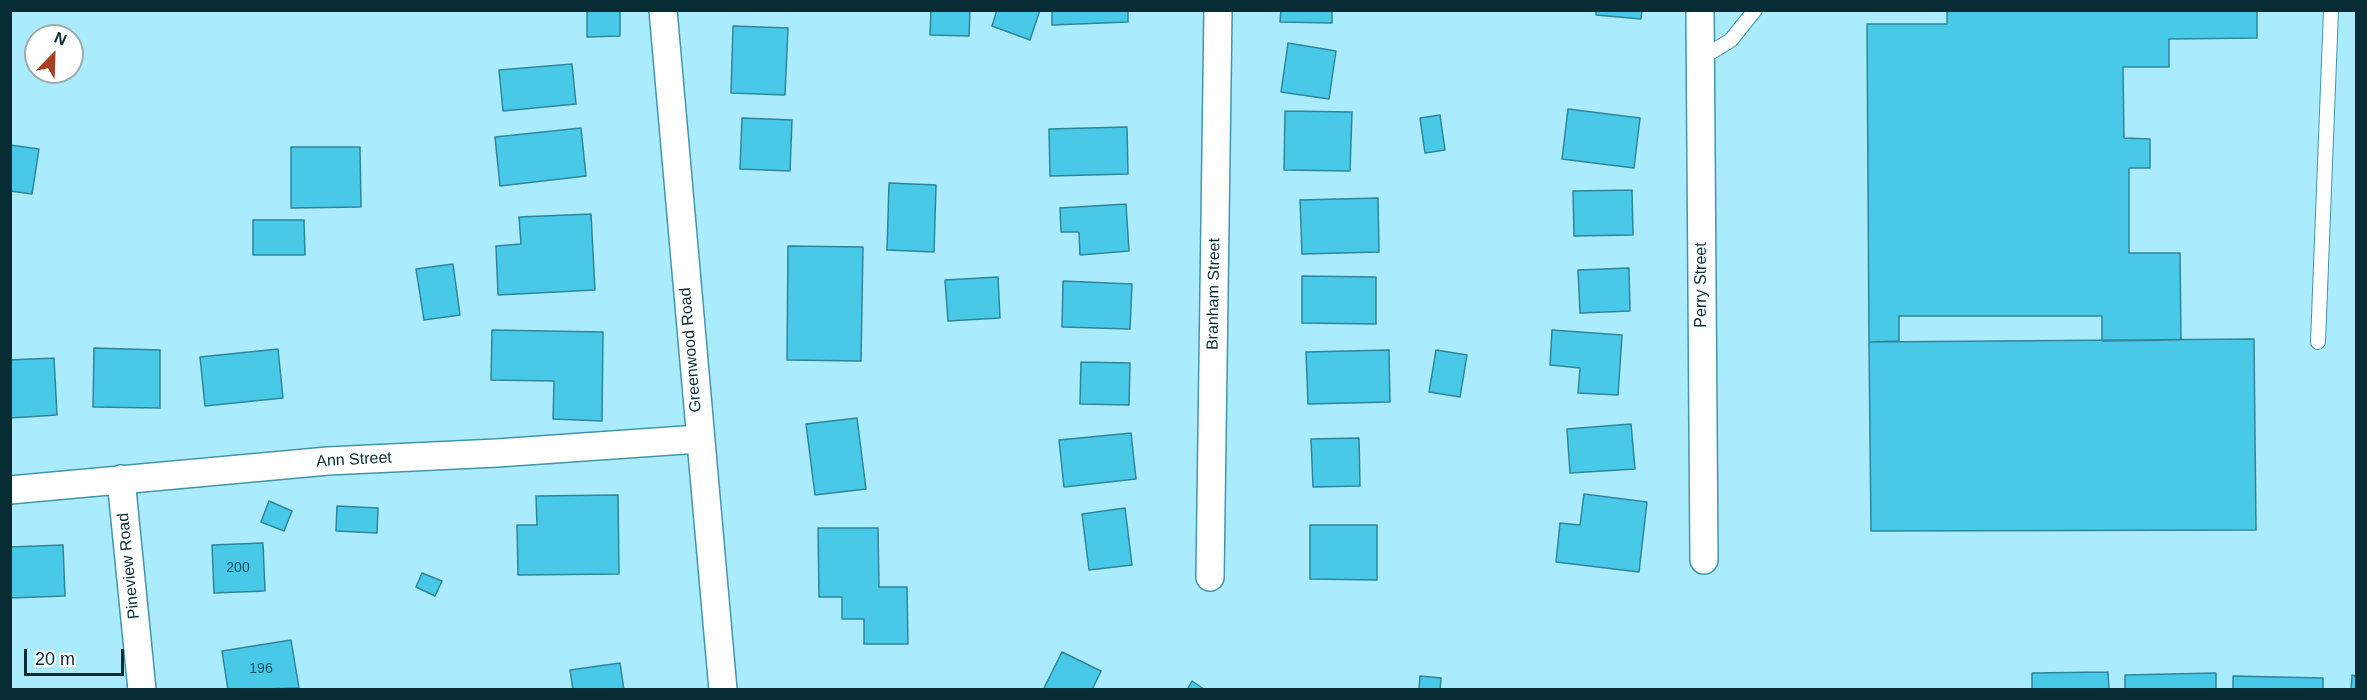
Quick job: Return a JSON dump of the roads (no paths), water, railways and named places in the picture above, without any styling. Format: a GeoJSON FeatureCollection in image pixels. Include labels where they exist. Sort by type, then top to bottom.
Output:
{"type":"FeatureCollection","features":[{"type":"Feature","properties":{"kind":"street","name":"Greenwood Road"},"geometry":{"type":"LineString","coordinates":[[663,10],[699,439],[723,690]]}},
{"type":"Feature","properties":{"kind":"street","name":"Branham Street"},"geometry":{"type":"LineString","coordinates":[[1210,577],[1218,10]]}},
{"type":"Feature","properties":{"kind":"street","name":"Perry Street"},"geometry":{"type":"LineString","coordinates":[[1700,10],[1704,560]]}},
{"type":"Feature","properties":{"kind":"street","name":"Ann Street"},"geometry":{"type":"LineString","coordinates":[[10,490],[328,461],[497,453],[699,439]]}},
{"type":"Feature","properties":{"kind":"street","name":"Pineview Road"},"geometry":{"type":"LineString","coordinates":[[121,479],[141,690]]}},
{"type":"Feature","properties":{"kind":"lane"},"geometry":{"type":"LineString","coordinates":[[1700,59],[1731,40],[1755,10]]}},
{"type":"Feature","properties":{"kind":"lane"},"geometry":{"type":"LineString","coordinates":[[2318,342],[2331,10]]}}]}
